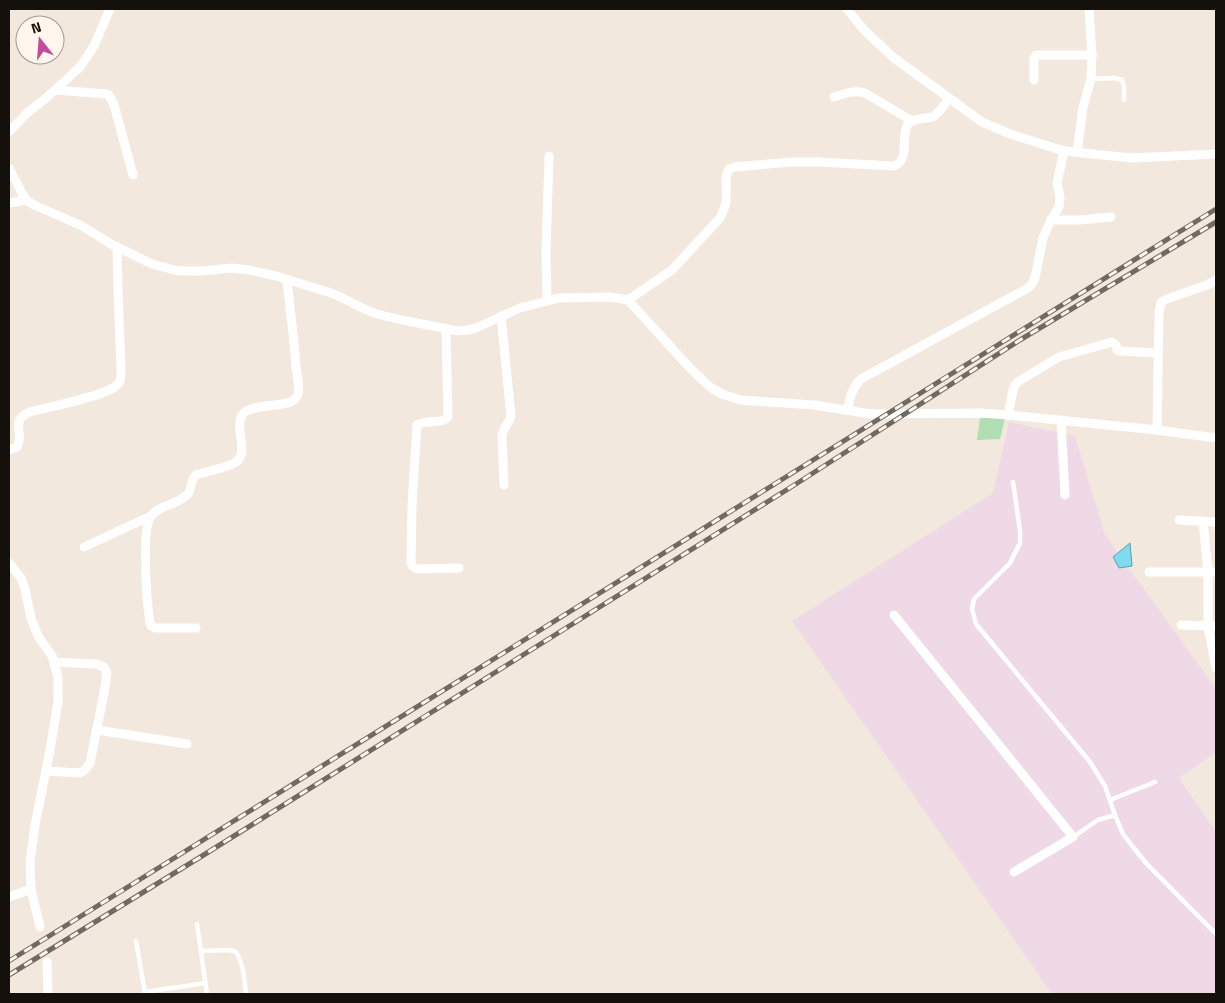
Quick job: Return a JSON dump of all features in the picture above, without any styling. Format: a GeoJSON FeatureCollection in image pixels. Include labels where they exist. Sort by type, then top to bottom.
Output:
{"type":"FeatureCollection","features":[{"type":"Feature","properties":{"kind":"street"},"geometry":{"type":"LineString","coordinates":[[9,132],[88,57],[110,9]]}},
{"type":"Feature","properties":{"kind":"street"},"geometry":{"type":"LineString","coordinates":[[847,9],[864,30],[894,58],[982,122],[1010,134],[1064,150],[1131,158],[1216,154]]}},
{"type":"Feature","properties":{"kind":"street"},"geometry":{"type":"LineString","coordinates":[[1077,152],[1083,107],[1091,79],[1090,9]]}},
{"type":"Feature","properties":{"kind":"street"},"geometry":{"type":"LineString","coordinates":[[1034,80],[1034,59],[1036,56],[1092,55]]}},
{"type":"Feature","properties":{"kind":"street"},"geometry":{"type":"LineString","coordinates":[[55,90],[109,95],[114,106],[133,175]]}},
{"type":"Feature","properties":{"kind":"street"},"geometry":{"type":"LineString","coordinates":[[834,97],[848,92],[857,91],[865,93],[912,121]]}},
{"type":"Feature","properties":{"kind":"street"},"geometry":{"type":"LineString","coordinates":[[628,300],[672,270],[720,218],[726,201],[726,174],[729,169],[810,162],[898,165],[903,155],[908,123],[933,117],[949,98]]}},
{"type":"Feature","properties":{"kind":"street"},"geometry":{"type":"LineString","coordinates":[[848,409],[852,390],[861,379],[1028,288],[1032,284],[1035,278],[1043,238],[1059,207],[1057,183],[1064,150]]}},
{"type":"Feature","properties":{"kind":"street"},"geometry":{"type":"LineString","coordinates":[[547,301],[548,156]]}},
{"type":"Feature","properties":{"kind":"street"},"geometry":{"type":"LineString","coordinates":[[9,168],[26,200],[34,206],[82,226],[117,247],[152,264],[178,271],[232,268],[249,270],[340,296],[376,314],[457,331],[476,328],[520,308],[558,298],[610,297],[628,300],[690,368],[710,387],[722,394],[740,400],[814,405],[871,414],[981,413],[1008,415],[1216,438]]}},
{"type":"Feature","properties":{"kind":"street"},"geometry":{"type":"LineString","coordinates":[[9,203],[26,200]]}},
{"type":"Feature","properties":{"kind":"street"},"geometry":{"type":"LineString","coordinates":[[1051,220],[1111,217]]}},
{"type":"Feature","properties":{"kind":"street"},"geometry":{"type":"LineString","coordinates":[[9,450],[17,447],[20,443],[19,421],[22,415],[101,394],[117,386],[120,381],[117,247]]}},
{"type":"Feature","properties":{"kind":"street"},"geometry":{"type":"LineString","coordinates":[[84,547],[151,516],[189,494],[191,481],[196,475],[237,461],[242,452],[241,416],[254,408],[287,403],[298,396],[287,280]]}},
{"type":"Feature","properties":{"kind":"street"},"geometry":{"type":"LineString","coordinates":[[1157,430],[1158,314],[1161,302],[1216,280]]}},
{"type":"Feature","properties":{"kind":"street"},"geometry":{"type":"LineString","coordinates":[[501,316],[511,416],[502,436],[504,485]]}},
{"type":"Feature","properties":{"kind":"street"},"geometry":{"type":"LineString","coordinates":[[446,328],[448,417],[447,420],[423,422],[417,425],[412,505],[411,563],[414,568],[418,569],[459,568]]}},
{"type":"Feature","properties":{"kind":"street"},"geometry":{"type":"LineString","coordinates":[[1008,415],[1015,385],[1059,357],[1112,342],[1120,352],[1157,353]]}},
{"type":"Feature","properties":{"kind":"street"},"geometry":{"type":"LineString","coordinates":[[1061,420],[1065,495]]}},
{"type":"Feature","properties":{"kind":"street"},"geometry":{"type":"LineString","coordinates":[[151,516],[146,547],[146,590],[151,626],[155,628],[196,628]]}},
{"type":"Feature","properties":{"kind":"street"},"geometry":{"type":"LineString","coordinates":[[1179,520],[1216,522]]}},
{"type":"Feature","properties":{"kind":"street"},"geometry":{"type":"LineString","coordinates":[[1202,522],[1212,572],[1212,626],[1216,668]]}},
{"type":"Feature","properties":{"kind":"street"},"geometry":{"type":"LineString","coordinates":[[9,563],[21,578],[31,618],[38,636],[52,656],[58,677],[58,702],[34,825],[30,862],[32,889],[40,927]]}},
{"type":"Feature","properties":{"kind":"street"},"geometry":{"type":"LineString","coordinates":[[1149,572],[1212,572]]}},
{"type":"Feature","properties":{"kind":"street"},"geometry":{"type":"LineString","coordinates":[[894,615],[1073,837],[1014,872]]}},
{"type":"Feature","properties":{"kind":"street"},"geometry":{"type":"LineString","coordinates":[[1181,625],[1212,626]]}},
{"type":"Feature","properties":{"kind":"street"},"geometry":{"type":"LineString","coordinates":[[46,771],[79,773],[85,770],[90,763],[107,673],[104,668],[96,664],[54,662]]}},
{"type":"Feature","properties":{"kind":"street"},"geometry":{"type":"LineString","coordinates":[[97,730],[187,744]]}},
{"type":"Feature","properties":{"kind":"street"},"geometry":{"type":"LineString","coordinates":[[9,897],[32,889]]}},
{"type":"Feature","properties":{"kind":"street"},"geometry":{"type":"LineString","coordinates":[[47,962],[48,994]]}},
{"type":"Feature","properties":{"kind":"lane"},"geometry":{"type":"LineString","coordinates":[[1091,79],[1115,78],[1122,80],[1124,100]]}},
{"type":"Feature","properties":{"kind":"lane"},"geometry":{"type":"LineString","coordinates":[[1013,482],[1020,542],[1010,563],[974,599],[972,609],[976,624],[1090,762],[1105,786],[1123,834],[1133,847],[1146,863],[1216,934]]}},
{"type":"Feature","properties":{"kind":"lane"},"geometry":{"type":"LineString","coordinates":[[1110,800],[1156,782]]}},
{"type":"Feature","properties":{"kind":"lane"},"geometry":{"type":"LineString","coordinates":[[1073,837],[1098,820],[1115,815]]}},
{"type":"Feature","properties":{"kind":"lane"},"geometry":{"type":"LineString","coordinates":[[197,924],[207,994]]}},
{"type":"Feature","properties":{"kind":"lane"},"geometry":{"type":"LineString","coordinates":[[136,941],[145,993],[206,983]]}},
{"type":"Feature","properties":{"kind":"lane"},"geometry":{"type":"LineString","coordinates":[[201,952],[230,950],[236,952],[241,959],[246,994]]}},
{"type":"Feature","properties":{"kind":"shaded area"},"geometry":{"type":"Polygon","coordinates":[[[1009,422],[1075,436],[1105,535],[1216,689],[1216,752],[1179,778],[1216,832],[1216,994],[1052,994],[792,621],[993,493],[1009,422]]]}},
{"type":"Feature","properties":{"kind":"green space"},"geometry":{"type":"Polygon","coordinates":[[[980,418],[1005,418],[1000,439],[977,440],[980,418]]]}},
{"type":"Feature","properties":{"kind":"water"},"geometry":{"type":"Polygon","coordinates":[[[1130,543],[1132,566],[1119,568],[1113,557],[1130,543]]]}},
{"type":"Feature","properties":{"kind":"railway"},"geometry":{"type":"LineString","coordinates":[[9,961],[1216,209]]}},
{"type":"Feature","properties":{"kind":"railway"},"geometry":{"type":"LineString","coordinates":[[9,975],[796,484],[1020,340],[1216,222]]}}]}
